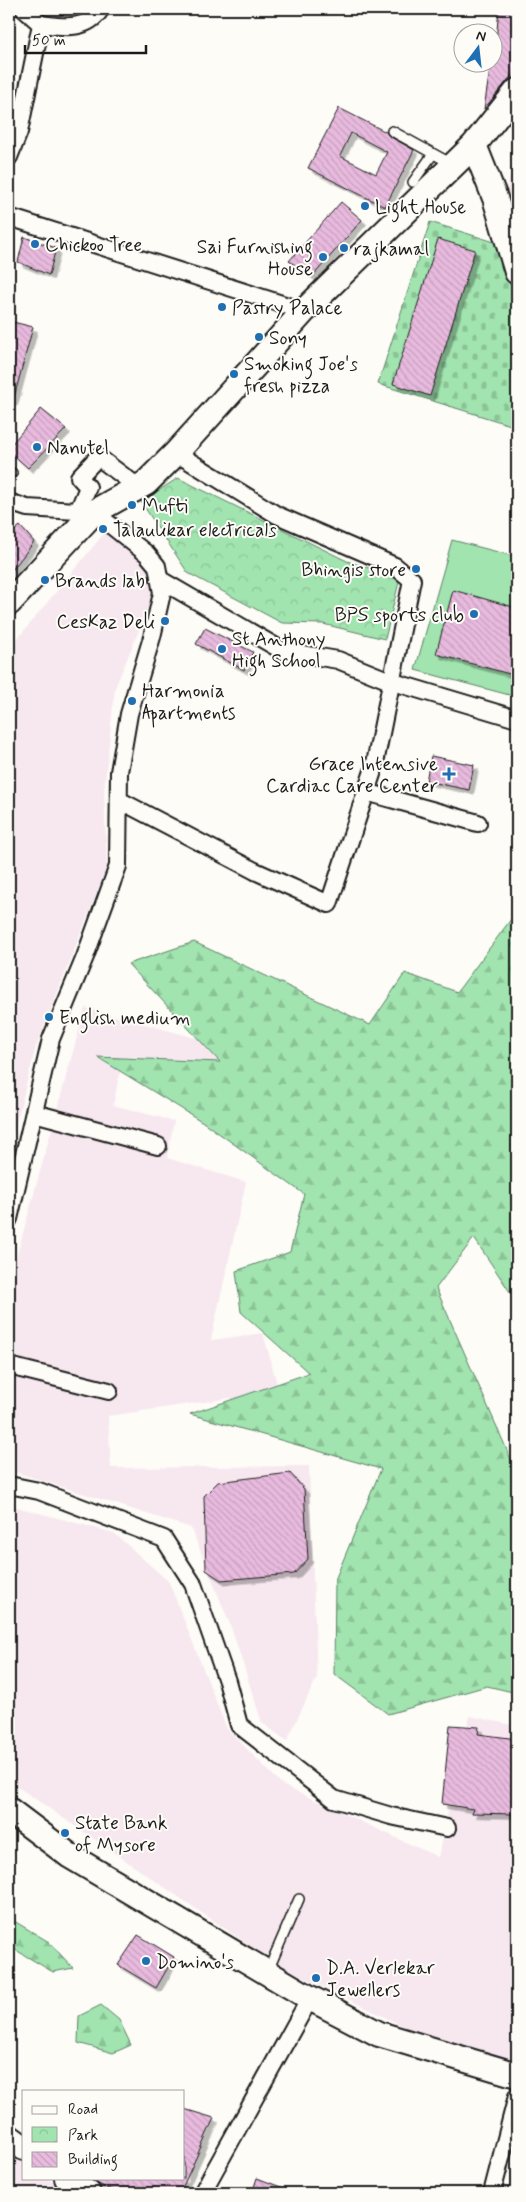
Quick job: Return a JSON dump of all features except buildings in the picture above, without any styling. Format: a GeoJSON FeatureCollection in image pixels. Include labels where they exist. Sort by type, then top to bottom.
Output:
{"type":"FeatureCollection","features":[{"type":"Feature","properties":{"kind":"main road"},"geometry":{"type":"LineString","coordinates":[[9,603],[86,511],[146,483],[176,453],[304,311],[474,146],[517,91]]}},
{"type":"Feature","properties":{"kind":"main road"},"geometry":{"type":"LineString","coordinates":[[474,146],[495,198],[517,272]]}},
{"type":"Feature","properties":{"kind":"main road"},"geometry":{"type":"LineString","coordinates":[[9,1810],[70,1856],[310,1998],[378,2034],[517,2075]]}},
{"type":"Feature","properties":{"kind":"main road"},"geometry":{"type":"LineString","coordinates":[[9,2137],[22,2147]]}},
{"type":"Feature","properties":{"kind":"main road"},"geometry":{"type":"LineString","coordinates":[[70,2180],[88,2193]]}},
{"type":"Feature","properties":{"kind":"street"},"geometry":{"type":"LineString","coordinates":[[24,9],[41,24],[63,27],[77,26],[90,20],[101,9]]}},
{"type":"Feature","properties":{"kind":"street"},"geometry":{"type":"LineString","coordinates":[[9,157],[19,132],[15,115],[41,24]]}},
{"type":"Feature","properties":{"kind":"street"},"geometry":{"type":"LineString","coordinates":[[9,217],[304,311]]}},
{"type":"Feature","properties":{"kind":"street"},"geometry":{"type":"LineString","coordinates":[[119,800],[254,871],[329,904],[374,768],[390,681],[412,580],[395,566],[277,515],[176,453]]}},
{"type":"Feature","properties":{"kind":"street"},"geometry":{"type":"LineString","coordinates":[[86,511],[88,487],[79,477],[98,456],[138,487]]}},
{"type":"Feature","properties":{"kind":"street"},"geometry":{"type":"LineString","coordinates":[[9,502],[27,508],[86,511],[147,554],[156,566],[162,593],[152,637],[130,714],[119,772],[118,866],[86,957],[51,1039],[9,1219]]}},
{"type":"Feature","properties":{"kind":"street"},"geometry":{"type":"LineString","coordinates":[[159,579],[284,651],[338,660],[390,681],[517,719]]}},
{"type":"Feature","properties":{"kind":"street"},"geometry":{"type":"LineString","coordinates":[[366,792],[478,823]]}},
{"type":"Feature","properties":{"kind":"street"},"geometry":{"type":"LineString","coordinates":[[34,1113],[158,1146]]}},
{"type":"Feature","properties":{"kind":"street"},"geometry":{"type":"LineString","coordinates":[[9,1366],[109,1391]]}},
{"type":"Feature","properties":{"kind":"street"},"geometry":{"type":"LineString","coordinates":[[9,1485],[38,1491],[164,1539],[193,1584],[228,1681],[239,1724],[334,1799],[391,1816],[447,1828]]}},
{"type":"Feature","properties":{"kind":"street"},"geometry":{"type":"LineString","coordinates":[[202,2193],[310,1998]]}},
{"type":"Feature","properties":{"kind":"street"},"geometry":{"type":"LineString","coordinates":[[492,2193],[517,2096]]}},
{"type":"Feature","properties":{"kind":"lane"},"geometry":{"type":"LineString","coordinates":[[392,131],[454,165]]}},
{"type":"Feature","properties":{"kind":"lane"},"geometry":{"type":"LineString","coordinates":[[413,182],[433,154]]}},
{"type":"Feature","properties":{"kind":"lane"},"geometry":{"type":"LineString","coordinates":[[267,1973],[299,1899]]}},
{"type":"Feature","properties":{"kind":"shaded area"},"geometry":{"type":"Polygon","coordinates":[[[517,148],[517,228],[506,193],[517,148]]]}},
{"type":"Feature","properties":{"kind":"shaded area"},"geometry":{"type":"Polygon","coordinates":[[[106,531],[151,570],[155,592],[115,688],[104,791],[107,867],[36,1047],[9,1151],[9,649],[106,531]]]}},
{"type":"Feature","properties":{"kind":"shaded area"},"geometry":{"type":"Polygon","coordinates":[[[85,1008],[222,1045],[211,1085],[122,1063],[113,1105],[174,1121],[167,1158],[246,1182],[211,1340],[263,1333],[279,1391],[108,1416],[111,1468],[309,1466],[317,1677],[287,1741],[262,1723],[231,1627],[191,1528],[9,1470],[9,1284],[85,1008]]]}},
{"type":"Feature","properties":{"kind":"shaded area"},"geometry":{"type":"Polygon","coordinates":[[[9,1505],[114,1533],[169,1582],[227,1729],[284,1786],[438,1857],[470,1716],[517,1726],[517,2038],[512,2060],[421,2035],[275,1963],[9,1781],[9,1505]]]}},
{"type":"Feature","properties":{"kind":"shaded area"},"geometry":{"type":"Polygon","coordinates":[[[9,2151],[22,2161],[22,2180],[50,2180],[68,2193],[9,2193],[9,2151]]]}},
{"type":"Feature","properties":{"kind":"green space"},"geometry":{"type":"Polygon","coordinates":[[[430,222],[501,244],[517,298],[517,427],[378,384],[430,222]]]}},
{"type":"Feature","properties":{"kind":"green space"},"geometry":{"type":"Polygon","coordinates":[[[178,478],[347,561],[400,578],[385,639],[323,624],[282,623],[188,573],[141,502],[178,478]]]}},
{"type":"Feature","properties":{"kind":"green space","name":"BPS sports club"},"geometry":{"type":"Polygon","coordinates":[[[452,540],[517,557],[517,697],[415,670],[452,540]]]}},
{"type":"Feature","properties":{"kind":"green space"},"geometry":{"type":"Polygon","coordinates":[[[517,911],[517,1291],[512,1295],[474,1238],[436,1288],[517,1473],[517,1693],[487,1686],[388,1714],[334,1674],[335,1580],[381,1469],[190,1414],[309,1373],[241,1312],[236,1271],[290,1252],[304,1194],[203,1122],[97,1057],[220,1062],[128,964],[194,942],[370,1025],[405,973],[457,992],[517,911]]]}},
{"type":"Feature","properties":{"kind":"green space"},"geometry":{"type":"Polygon","coordinates":[[[9,1918],[49,1942],[73,1968],[53,1972],[9,1946],[9,1918]]]}},
{"type":"Feature","properties":{"kind":"green space"},"geometry":{"type":"Polygon","coordinates":[[[101,2005],[119,2020],[131,2045],[113,2053],[78,2043],[79,2016],[101,2005]]]}},
{"type":"Feature","properties":{"kind":"place","name":"Light House"},"geometry":{"type":"Point","coordinates":[365,206]}},
{"type":"Feature","properties":{"kind":"place","name":"Chickoo Tree"},"geometry":{"type":"Point","coordinates":[35,244]}},
{"type":"Feature","properties":{"kind":"place","name":"rajkamal"},"geometry":{"type":"Point","coordinates":[344,248]}},
{"type":"Feature","properties":{"kind":"place","name":"Sai Furnishing House"},"geometry":{"type":"Point","coordinates":[323,257]}},
{"type":"Feature","properties":{"kind":"place","name":"Pastry Palace"},"geometry":{"type":"Point","coordinates":[222,307]}},
{"type":"Feature","properties":{"kind":"place","name":"Sony"},"geometry":{"type":"Point","coordinates":[259,337]}},
{"type":"Feature","properties":{"kind":"place","name":"Smoking Joe's fresh pizza"},"geometry":{"type":"Point","coordinates":[234,374]}},
{"type":"Feature","properties":{"kind":"place","name":"Nanutel"},"geometry":{"type":"Point","coordinates":[37,447]}},
{"type":"Feature","properties":{"kind":"place","name":"Mufti"},"geometry":{"type":"Point","coordinates":[132,505]}},
{"type":"Feature","properties":{"kind":"place","name":"Talaulikar electricals"},"geometry":{"type":"Point","coordinates":[103,529]}},
{"type":"Feature","properties":{"kind":"place","name":"Bhingis store"},"geometry":{"type":"Point","coordinates":[416,569]}},
{"type":"Feature","properties":{"kind":"place","name":"Brands lab"},"geometry":{"type":"Point","coordinates":[45,580]}},
{"type":"Feature","properties":{"kind":"place","name":"BPS sports club"},"geometry":{"type":"Point","coordinates":[474,614]}},
{"type":"Feature","properties":{"kind":"place","name":"CesKaz Deli"},"geometry":{"type":"Point","coordinates":[165,621]}},
{"type":"Feature","properties":{"kind":"place","name":"St Anthony High School"},"geometry":{"type":"Point","coordinates":[222,649]}},
{"type":"Feature","properties":{"kind":"place","name":"Harmonia Apartments"},"geometry":{"type":"Point","coordinates":[132,701]}},
{"type":"Feature","properties":{"kind":"place","name":"Grace Intensive Cardiac Care Center"},"geometry":{"type":"Point","coordinates":[449,774]}},
{"type":"Feature","properties":{"kind":"place","name":"English medium"},"geometry":{"type":"Point","coordinates":[49,1017]}},
{"type":"Feature","properties":{"kind":"place","name":"State Bank of Mysore"},"geometry":{"type":"Point","coordinates":[65,1833]}},
{"type":"Feature","properties":{"kind":"place","name":"Domino's"},"geometry":{"type":"Point","coordinates":[146,1961]}},
{"type":"Feature","properties":{"kind":"place","name":"D.A. Verlekar Jewellers"},"geometry":{"type":"Point","coordinates":[316,1978]}}]}
